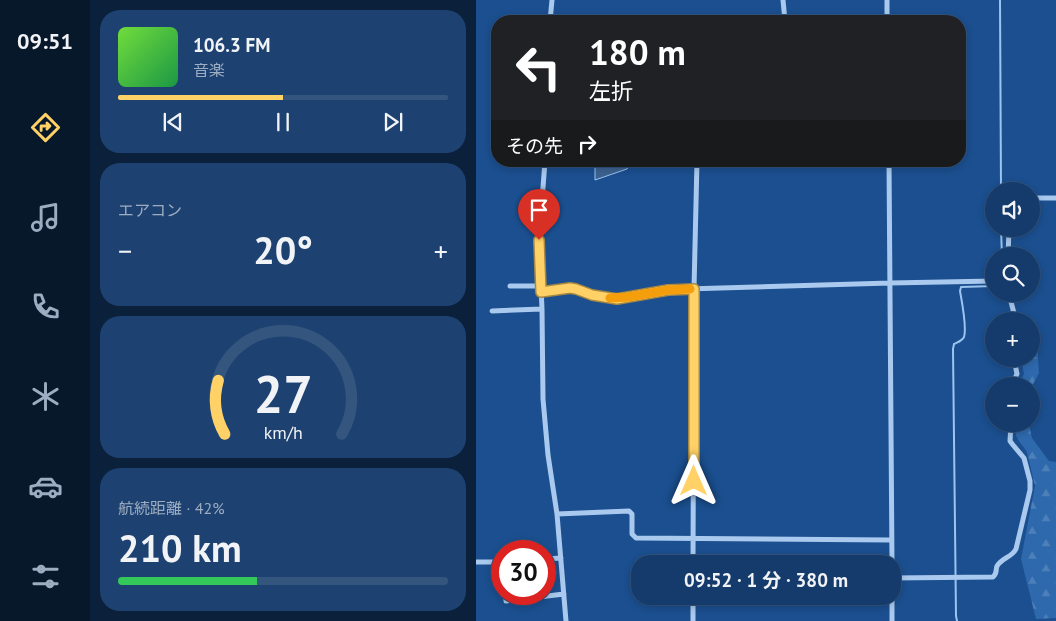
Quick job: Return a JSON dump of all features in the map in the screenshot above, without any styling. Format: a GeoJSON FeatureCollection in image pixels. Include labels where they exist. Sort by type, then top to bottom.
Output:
{"type":"FeatureCollection","features":[{"type":"Feature","properties":{"kind":"street"},"geometry":{"type":"LineString","coordinates":[[551,15],[552,0]]}},
{"type":"Feature","properties":{"kind":"street"},"geometry":{"type":"LineString","coordinates":[[783,0],[784,15]]}},
{"type":"Feature","properties":{"kind":"street"},"geometry":{"type":"LineString","coordinates":[[886,0],[887,15]]}},
{"type":"Feature","properties":{"kind":"street"},"geometry":{"type":"LineString","coordinates":[[545,167],[539,240],[543,398],[548,456],[557,514],[566,621]]}},
{"type":"Feature","properties":{"kind":"street"},"geometry":{"type":"LineString","coordinates":[[693,555],[694,289],[697,167]]}},
{"type":"Feature","properties":{"kind":"street"},"geometry":{"type":"LineString","coordinates":[[889,167],[892,555]]}},
{"type":"Feature","properties":{"kind":"street"},"geometry":{"type":"LineString","coordinates":[[1040,198],[1056,198]]}},
{"type":"Feature","properties":{"kind":"street"},"geometry":{"type":"LineString","coordinates":[[510,286],[541,289],[570,288],[592,295],[617,299],[668,290],[985,280]]}},
{"type":"Feature","properties":{"kind":"street"},"geometry":{"type":"LineString","coordinates":[[492,311],[542,309]]}},
{"type":"Feature","properties":{"kind":"street"},"geometry":{"type":"LineString","coordinates":[[901,578],[993,578],[996,575],[997,566],[1013,554],[1016,549],[1030,490],[1030,481],[1024,458],[1010,441],[1010,432]]}},
{"type":"Feature","properties":{"kind":"street"},"geometry":{"type":"LineString","coordinates":[[557,514],[629,511],[632,514],[632,534],[636,538],[891,540]]}},
{"type":"Feature","properties":{"kind":"street"},"geometry":{"type":"LineString","coordinates":[[556,558],[561,558]]}},
{"type":"Feature","properties":{"kind":"street"},"geometry":{"type":"LineString","coordinates":[[476,562],[491,562]]}},
{"type":"Feature","properties":{"kind":"street"},"geometry":{"type":"LineString","coordinates":[[556,595],[564,594]]}},
{"type":"Feature","properties":{"kind":"street"},"geometry":{"type":"LineString","coordinates":[[693,605],[693,621]]}},
{"type":"Feature","properties":{"kind":"street"},"geometry":{"type":"LineString","coordinates":[[892,605],[892,621]]}},
{"type":"Feature","properties":{"kind":"green space"},"geometry":{"type":"Polygon","coordinates":[[[1023,367],[1039,367],[1037,377],[1022,377],[1023,367]]]}},
{"type":"Feature","properties":{"kind":"green space"},"geometry":{"type":"Polygon","coordinates":[[[1016,432],[1031,432],[1032,438],[1049,461],[1056,462],[1056,618],[1036,619],[1021,559],[1035,486],[1027,452],[1016,436],[1016,432]]]}},
{"type":"Feature","properties":{"kind":"shaded area"},"geometry":{"type":"Polygon","coordinates":[[[595,167],[628,167],[627,169],[595,180],[595,167]]]}},
{"type":"Feature","properties":{"kind":"waterway"},"geometry":{"type":"LineString","coordinates":[[1000,0],[1001,182]]}},
{"type":"Feature","properties":{"kind":"waterway"},"geometry":{"type":"LineString","coordinates":[[1001,237],[1002,247]]}},
{"type":"Feature","properties":{"kind":"waterway"},"geometry":{"type":"LineString","coordinates":[[957,621],[953,349],[954,344],[962,340],[965,333],[961,287],[985,286]]}},
{"type":"Feature","properties":{"kind":"slow traffic"},"geometry":{"type":"LineString","coordinates":[[610,298],[617,299],[668,290],[690,289]]}},
{"type":"Feature","properties":{"kind":"route"},"geometry":{"type":"LineString","coordinates":[[539,240],[541,292],[570,288],[592,295],[617,299],[668,290],[694,289],[694,481]]}}]}
